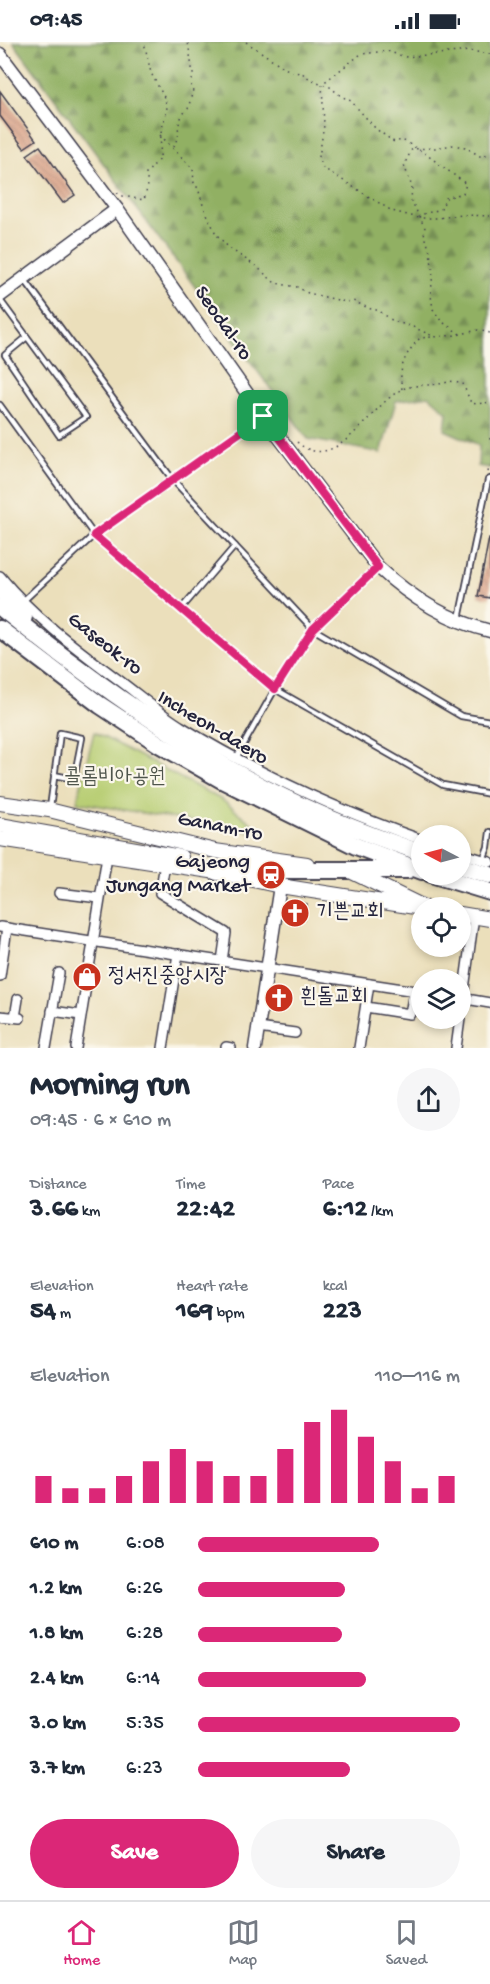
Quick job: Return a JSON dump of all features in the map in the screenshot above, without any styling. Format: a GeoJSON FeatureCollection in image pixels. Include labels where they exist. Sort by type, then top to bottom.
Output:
{"type":"FeatureCollection","features":[{"type":"Feature","properties":{"kind":"highway"},"geometry":{"type":"LineString","coordinates":[[0,589],[48,645]]}},
{"type":"Feature","properties":{"kind":"highway","name":"Incheon-daero"},"geometry":{"type":"LineString","coordinates":[[0,607],[100,684],[231,769],[302,806],[369,835],[411,860]]}},
{"type":"Feature","properties":{"kind":"highway","name":"Incheon-daero"},"geometry":{"type":"LineString","coordinates":[[0,629],[100,705],[159,744],[222,780],[356,846],[411,863]]}},
{"type":"Feature","properties":{"kind":"highway"},"geometry":{"type":"LineString","coordinates":[[0,644],[100,705]]}},
{"type":"Feature","properties":{"kind":"highway"},"geometry":{"type":"LineString","coordinates":[[471,866],[488,866]]}},
{"type":"Feature","properties":{"kind":"highway"},"geometry":{"type":"LineString","coordinates":[[217,872],[411,867]]}},
{"type":"Feature","properties":{"kind":"highway","name":"Incheon-daero"},"geometry":{"type":"LineString","coordinates":[[471,885],[490,892]]}},
{"type":"Feature","properties":{"kind":"main road","name":"Ganam-ro"},"geometry":{"type":"LineString","coordinates":[[0,803],[51,811],[215,851],[348,870],[411,901]]}},
{"type":"Feature","properties":{"kind":"main road"},"geometry":{"type":"LineString","coordinates":[[51,811],[60,824],[51,833]]}},
{"type":"Feature","properties":{"kind":"main road"},"geometry":{"type":"LineString","coordinates":[[0,825],[246,870]]}},
{"type":"Feature","properties":{"kind":"main road","name":"Ganam-ro"},"geometry":{"type":"LineString","coordinates":[[0,839],[217,872],[280,886],[411,906]]}},
{"type":"Feature","properties":{"kind":"main road"},"geometry":{"type":"LineString","coordinates":[[471,916],[490,919]]}},
{"type":"Feature","properties":{"kind":"street","name":"Seodal-ro"},"geometry":{"type":"LineString","coordinates":[[0,54],[113,204],[263,416],[378,567],[417,599],[438,612],[490,632]]}},
{"type":"Feature","properties":{"kind":"street"},"geometry":{"type":"LineString","coordinates":[[0,298],[113,204]]}},
{"type":"Feature","properties":{"kind":"street","name":"Gaseok-ro"},"geometry":{"type":"LineString","coordinates":[[0,576],[41,619],[86,657],[181,726],[304,794],[411,836]]}},
{"type":"Feature","properties":{"kind":"street"},"geometry":{"type":"LineString","coordinates":[[76,1048],[107,856]]}},
{"type":"Feature","properties":{"kind":"street"},"geometry":{"type":"LineString","coordinates":[[471,858],[488,866]]}},
{"type":"Feature","properties":{"kind":"street"},"geometry":{"type":"LineString","coordinates":[[165,864],[160,893],[226,933],[222,961]]}},
{"type":"Feature","properties":{"kind":"street"},"geometry":{"type":"LineString","coordinates":[[255,1048],[280,886]]}},
{"type":"Feature","properties":{"kind":"street"},"geometry":{"type":"LineString","coordinates":[[59,893],[99,898]]}},
{"type":"Feature","properties":{"kind":"street"},"geometry":{"type":"LineString","coordinates":[[0,976],[4,927],[411,991]]}},
{"type":"Feature","properties":{"kind":"street"},"geometry":{"type":"LineString","coordinates":[[164,1048],[178,954]]}},
{"type":"Feature","properties":{"kind":"street"},"geometry":{"type":"LineString","coordinates":[[46,1048],[59,973]]}},
{"type":"Feature","properties":{"kind":"street"},"geometry":{"type":"LineString","coordinates":[[359,1048],[369,984]]}},
{"type":"Feature","properties":{"kind":"street"},"geometry":{"type":"LineString","coordinates":[[0,1016],[17,1018],[18,999]]}},
{"type":"Feature","properties":{"kind":"street"},"geometry":{"type":"LineString","coordinates":[[471,1000],[490,1003]]}},
{"type":"Feature","properties":{"kind":"street"},"geometry":{"type":"LineString","coordinates":[[366,1007],[411,1014]]}},
{"type":"Feature","properties":{"kind":"street"},"geometry":{"type":"LineString","coordinates":[[52,1011],[81,1015]]}},
{"type":"Feature","properties":{"kind":"street"},"geometry":{"type":"LineString","coordinates":[[258,1028],[295,1033]]}},
{"type":"Feature","properties":{"kind":"street"},"geometry":{"type":"LineString","coordinates":[[456,1048],[458,1029]]}},
{"type":"Feature","properties":{"kind":"lane"},"geometry":{"type":"LineString","coordinates":[[24,278],[173,480],[313,629],[461,716],[490,721]]}},
{"type":"Feature","properties":{"kind":"lane"},"geometry":{"type":"LineString","coordinates":[[0,298],[86,417],[59,435],[5,355],[27,337]]}},
{"type":"Feature","properties":{"kind":"lane"},"geometry":{"type":"LineString","coordinates":[[0,405],[94,535],[275,689],[443,785],[490,794]]}},
{"type":"Feature","properties":{"kind":"lane"},"geometry":{"type":"LineString","coordinates":[[22,601],[94,535],[263,416]]}},
{"type":"Feature","properties":{"kind":"lane"},"geometry":{"type":"LineString","coordinates":[[458,621],[490,477]]}},
{"type":"Feature","properties":{"kind":"lane"},"geometry":{"type":"LineString","coordinates":[[181,609],[235,546]]}},
{"type":"Feature","properties":{"kind":"lane"},"geometry":{"type":"LineString","coordinates":[[236,758],[275,689],[313,629],[378,567]]}},
{"type":"Feature","properties":{"kind":"lane"},"geometry":{"type":"LineString","coordinates":[[51,811],[54,775],[60,734],[82,738],[74,778],[54,775]]}},
{"type":"Feature","properties":{"kind":"lane"},"geometry":{"type":"LineString","coordinates":[[488,866],[490,832]]}},
{"type":"Feature","properties":{"kind":"path"},"geometry":{"type":"LineString","coordinates":[[113,204],[118,192],[123,196],[144,200],[148,185],[146,174],[160,158],[160,135],[167,110],[165,99],[151,73],[144,42]]}},
{"type":"Feature","properties":{"kind":"path"},"geometry":{"type":"LineString","coordinates":[[174,148],[179,133],[178,127],[182,116],[188,109],[193,90],[188,42]]}},
{"type":"Feature","properties":{"kind":"path"},"geometry":{"type":"LineString","coordinates":[[246,42],[291,72],[303,73],[310,79],[330,87],[351,101],[376,129],[394,142],[402,140],[466,184],[463,193],[446,198],[441,209],[420,215],[419,218]]}},
{"type":"Feature","properties":{"kind":"path"},"geometry":{"type":"LineString","coordinates":[[322,84],[361,54],[387,51],[405,57],[470,51],[490,54]]}},
{"type":"Feature","properties":{"kind":"path"},"geometry":{"type":"LineString","coordinates":[[322,84],[324,125],[320,157],[323,168],[392,211],[419,218],[490,216]]}},
{"type":"Feature","properties":{"kind":"path"},"geometry":{"type":"LineString","coordinates":[[160,135],[193,169],[194,184],[198,188],[216,234],[229,248],[257,267],[274,283],[297,287],[308,293],[345,302],[356,302],[359,306],[378,310],[393,321],[435,337]]}},
{"type":"Feature","properties":{"kind":"path"},"geometry":{"type":"LineString","coordinates":[[460,334],[441,321],[433,309],[431,295],[433,270],[429,247],[424,237],[425,228],[411,200],[412,187],[404,165],[410,151],[417,149],[452,145],[465,147],[480,156],[490,153]]}},
{"type":"Feature","properties":{"kind":"path"},"geometry":{"type":"LineString","coordinates":[[402,390],[401,369],[409,350],[420,338],[478,330],[490,333]]}},
{"type":"Feature","properties":{"kind":"path"},"geometry":{"type":"LineString","coordinates":[[296,441],[311,452],[326,451],[361,429],[393,395],[402,390],[429,384],[444,385],[450,381],[463,384],[471,403],[490,402]]}},
{"type":"Feature","properties":{"kind":"path"},"geometry":{"type":"LineString","coordinates":[[490,438],[490,443]]}},
{"type":"Feature","properties":{"kind":"path"},"geometry":{"type":"LineString","coordinates":[[490,466],[488,471],[490,477]]}},
{"type":"Feature","properties":{"kind":"green space"},"geometry":{"type":"Polygon","coordinates":[[[13,42],[490,42],[490,468],[478,466],[479,445],[445,430],[447,412],[429,396],[396,401],[381,453],[308,439],[13,42]]]}},
{"type":"Feature","properties":{"kind":"green space","name":"콜롬비아공원"},"geometry":{"type":"Polygon","coordinates":[[[94,732],[222,800],[265,834],[77,802],[94,732]]]}},
{"type":"Feature","properties":{"kind":"building"},"geometry":{"type":"Polygon","coordinates":[[[0,91],[36,140],[24,148],[0,116],[0,91]]]}},
{"type":"Feature","properties":{"kind":"building"},"geometry":{"type":"Polygon","coordinates":[[[40,146],[75,195],[63,203],[27,155],[40,146]]]}},
{"type":"Feature","properties":{"kind":"building"},"geometry":{"type":"Polygon","coordinates":[[[490,538],[490,598],[478,596],[490,538]]]}},
{"type":"Feature","properties":{"kind":"building","name":"기쁜교회"},"geometry":{"type":"Polygon","coordinates":[[[295,900],[307,904],[305,920],[283,919],[286,908],[295,900]]]}},
{"type":"Feature","properties":{"kind":"building","name":"흰돌교회"},"geometry":{"type":"Polygon","coordinates":[[[275,989],[285,991],[284,1006],[272,1005],[275,989]]]}},
{"type":"Feature","properties":{"kind":"place","name":"Gajeong Jungang Market"},"geometry":{"type":"Point","coordinates":[271,875]}},
{"type":"Feature","properties":{"kind":"place","name":"기쁜교회"},"geometry":{"type":"Point","coordinates":[295,913]}},
{"type":"Feature","properties":{"kind":"place","name":"정서진중앙시장"},"geometry":{"type":"Point","coordinates":[87,977]}},
{"type":"Feature","properties":{"kind":"place","name":"흰돌교회"},"geometry":{"type":"Point","coordinates":[279,998]}},
{"type":"Feature","properties":{"kind":"route"},"geometry":{"type":"LineString","coordinates":[[263,416],[378,567],[313,629],[275,689],[94,535],[263,416]]}}]}
